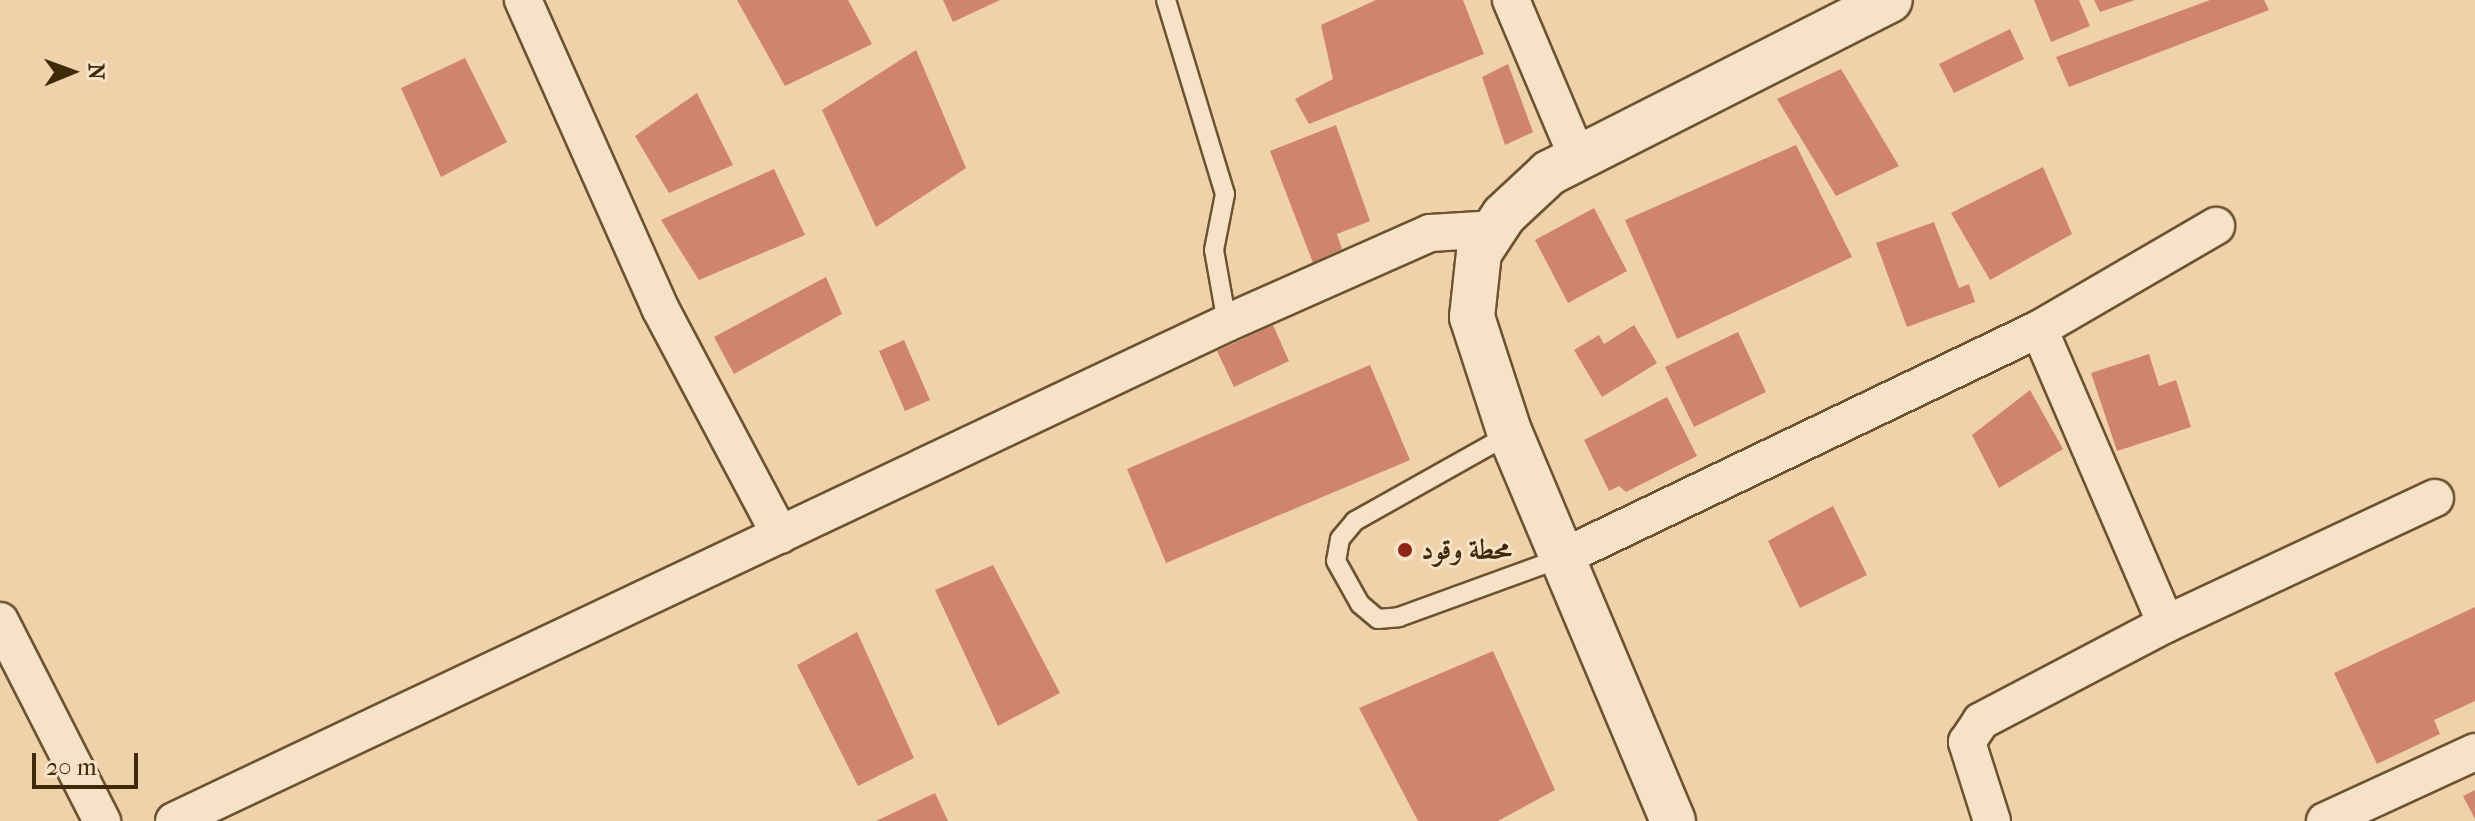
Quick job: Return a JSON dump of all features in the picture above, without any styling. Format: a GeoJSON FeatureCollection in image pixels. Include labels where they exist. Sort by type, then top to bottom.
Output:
{"type":"FeatureCollection","features":[{"type":"Feature","properties":{"kind":"street"},"geometry":{"type":"LineString","coordinates":[[523,0],[660,308],[780,535]]}},
{"type":"Feature","properties":{"kind":"street"},"geometry":{"type":"LineString","coordinates":[[1511,0],[1577,156]]}},
{"type":"Feature","properties":{"kind":"street"},"geometry":{"type":"LineString","coordinates":[[1673,821],[1510,434],[1472,317],[1479,253],[1521,195],[1577,156],[1890,0]]}},
{"type":"Feature","properties":{"kind":"street"},"geometry":{"type":"LineString","coordinates":[[1561,558],[2039,329],[2216,226]]}},
{"type":"Feature","properties":{"kind":"street"},"geometry":{"type":"LineString","coordinates":[[174,821],[1227,323],[1430,233],[1496,229]]}},
{"type":"Feature","properties":{"kind":"street"},"geometry":{"type":"LineString","coordinates":[[2039,329],[2166,624]]}},
{"type":"Feature","properties":{"kind":"street"},"geometry":{"type":"LineString","coordinates":[[1992,821],[1967,742],[1981,721],[2166,624],[2435,498]]}},
{"type":"Feature","properties":{"kind":"street"},"geometry":{"type":"LineString","coordinates":[[0,621],[102,821]]}},
{"type":"Feature","properties":{"kind":"street"},"geometry":{"type":"LineString","coordinates":[[2325,821],[2475,752]]}},
{"type":"Feature","properties":{"kind":"lane"},"geometry":{"type":"LineString","coordinates":[[1166,0],[1225,194],[1214,250],[1227,323]]}},
{"type":"Feature","properties":{"kind":"lane"},"geometry":{"type":"LineString","coordinates":[[1510,434],[1355,521],[1340,539],[1336,561],[1360,604],[1378,619],[1399,617],[1561,558]]}},
{"type":"Feature","properties":{"kind":"building"},"geometry":{"type":"Polygon","coordinates":[[[737,0],[848,0],[872,44],[785,86],[737,0]]]}},
{"type":"Feature","properties":{"kind":"building"},"geometry":{"type":"Polygon","coordinates":[[[943,0],[1000,0],[953,22],[943,0]]]}},
{"type":"Feature","properties":{"kind":"building"},"geometry":{"type":"Polygon","coordinates":[[[1376,0],[1463,0],[1484,54],[1309,124],[1295,99],[1333,79],[1321,25],[1376,0]]]}},
{"type":"Feature","properties":{"kind":"building"},"geometry":{"type":"Polygon","coordinates":[[[2034,0],[2079,0],[2090,26],[2051,42],[2034,0]]]}},
{"type":"Feature","properties":{"kind":"building"},"geometry":{"type":"Polygon","coordinates":[[[2094,0],[2135,0],[2100,12],[2094,0]]]}},
{"type":"Feature","properties":{"kind":"building"},"geometry":{"type":"Polygon","coordinates":[[[2210,0],[2264,0],[2269,10],[2069,87],[2056,57],[2210,0]]]}},
{"type":"Feature","properties":{"kind":"building"},"geometry":{"type":"Polygon","coordinates":[[[2010,29],[2024,59],[1954,93],[1939,64],[2010,29]]]}},
{"type":"Feature","properties":{"kind":"building"},"geometry":{"type":"Polygon","coordinates":[[[916,50],[966,168],[876,227],[822,110],[916,50]]]}},
{"type":"Feature","properties":{"kind":"building"},"geometry":{"type":"Polygon","coordinates":[[[465,58],[507,142],[441,177],[401,88],[465,58]]]}},
{"type":"Feature","properties":{"kind":"building"},"geometry":{"type":"Polygon","coordinates":[[[1508,64],[1533,132],[1505,145],[1482,77],[1508,64]]]}},
{"type":"Feature","properties":{"kind":"building"},"geometry":{"type":"Polygon","coordinates":[[[1841,69],[1899,166],[1836,196],[1777,99],[1841,69]]]}},
{"type":"Feature","properties":{"kind":"building"},"geometry":{"type":"Polygon","coordinates":[[[697,93],[733,165],[669,193],[635,136],[697,93]]]}},
{"type":"Feature","properties":{"kind":"building"},"geometry":{"type":"Polygon","coordinates":[[[1336,125],[1370,221],[1337,234],[1342,249],[1313,263],[1270,151],[1336,125]]]}},
{"type":"Feature","properties":{"kind":"building"},"geometry":{"type":"Polygon","coordinates":[[[1796,145],[1852,257],[1677,339],[1625,220],[1796,145]]]}},
{"type":"Feature","properties":{"kind":"building"},"geometry":{"type":"Polygon","coordinates":[[[2043,167],[2072,234],[1990,280],[1951,213],[2043,167]]]}},
{"type":"Feature","properties":{"kind":"building"},"geometry":{"type":"Polygon","coordinates":[[[774,169],[805,235],[699,280],[661,220],[774,169]]]}},
{"type":"Feature","properties":{"kind":"building"},"geometry":{"type":"Polygon","coordinates":[[[1594,208],[1627,271],[1568,303],[1535,240],[1594,208]]]}},
{"type":"Feature","properties":{"kind":"building"},"geometry":{"type":"Polygon","coordinates":[[[1934,222],[1959,288],[1969,284],[1975,302],[1907,327],[1876,243],[1934,222]]]}},
{"type":"Feature","properties":{"kind":"building"},"geometry":{"type":"Polygon","coordinates":[[[826,277],[842,314],[734,374],[714,337],[826,277]]]}},
{"type":"Feature","properties":{"kind":"building"},"geometry":{"type":"Polygon","coordinates":[[[1273,325],[1289,361],[1234,387],[1217,351],[1273,325]]]}},
{"type":"Feature","properties":{"kind":"building"},"geometry":{"type":"Polygon","coordinates":[[[1634,325],[1657,363],[1602,397],[1574,350],[1599,335],[1604,344],[1634,325]]]}},
{"type":"Feature","properties":{"kind":"building"},"geometry":{"type":"Polygon","coordinates":[[[1738,332],[1766,392],[1694,427],[1665,367],[1738,332]]]}},
{"type":"Feature","properties":{"kind":"building"},"geometry":{"type":"Polygon","coordinates":[[[904,340],[930,400],[905,411],[879,351],[904,340]]]}},
{"type":"Feature","properties":{"kind":"building"},"geometry":{"type":"Polygon","coordinates":[[[2149,354],[2159,386],[2176,380],[2191,427],[2117,451],[2091,373],[2149,354]]]}},
{"type":"Feature","properties":{"kind":"building"},"geometry":{"type":"Polygon","coordinates":[[[1370,365],[1410,460],[1166,563],[1127,469],[1370,365]]]}},
{"type":"Feature","properties":{"kind":"building"},"geometry":{"type":"Polygon","coordinates":[[[2030,390],[2063,449],[1999,488],[1972,435],[2030,390]]]}},
{"type":"Feature","properties":{"kind":"building"},"geometry":{"type":"Polygon","coordinates":[[[1667,397],[1697,456],[1626,492],[1619,486],[1609,491],[1584,440],[1667,397]]]}},
{"type":"Feature","properties":{"kind":"building"},"geometry":{"type":"Polygon","coordinates":[[[1833,506],[1867,575],[1800,608],[1768,541],[1833,506]]]}},
{"type":"Feature","properties":{"kind":"building"},"geometry":{"type":"Polygon","coordinates":[[[993,565],[1060,693],[998,726],[935,590],[993,565]]]}},
{"type":"Feature","properties":{"kind":"building"},"geometry":{"type":"Polygon","coordinates":[[[2475,607],[2475,701],[2434,720],[2440,734],[2377,764],[2334,673],[2475,607]]]}},
{"type":"Feature","properties":{"kind":"building"},"geometry":{"type":"Polygon","coordinates":[[[857,632],[914,758],[858,786],[797,665],[857,632]]]}},
{"type":"Feature","properties":{"kind":"building"},"geometry":{"type":"Polygon","coordinates":[[[1493,651],[1555,790],[1498,821],[1418,821],[1359,708],[1493,651]]]}},
{"type":"Feature","properties":{"kind":"building"},"geometry":{"type":"Polygon","coordinates":[[[2475,790],[2475,819],[2463,796],[2475,790]]]}},
{"type":"Feature","properties":{"kind":"building"},"geometry":{"type":"Polygon","coordinates":[[[935,793],[948,821],[876,821],[935,793]]]}},
{"type":"Feature","properties":{"kind":"place","name":"محطة وقود"},"geometry":{"type":"Point","coordinates":[1405,550]}}]}
